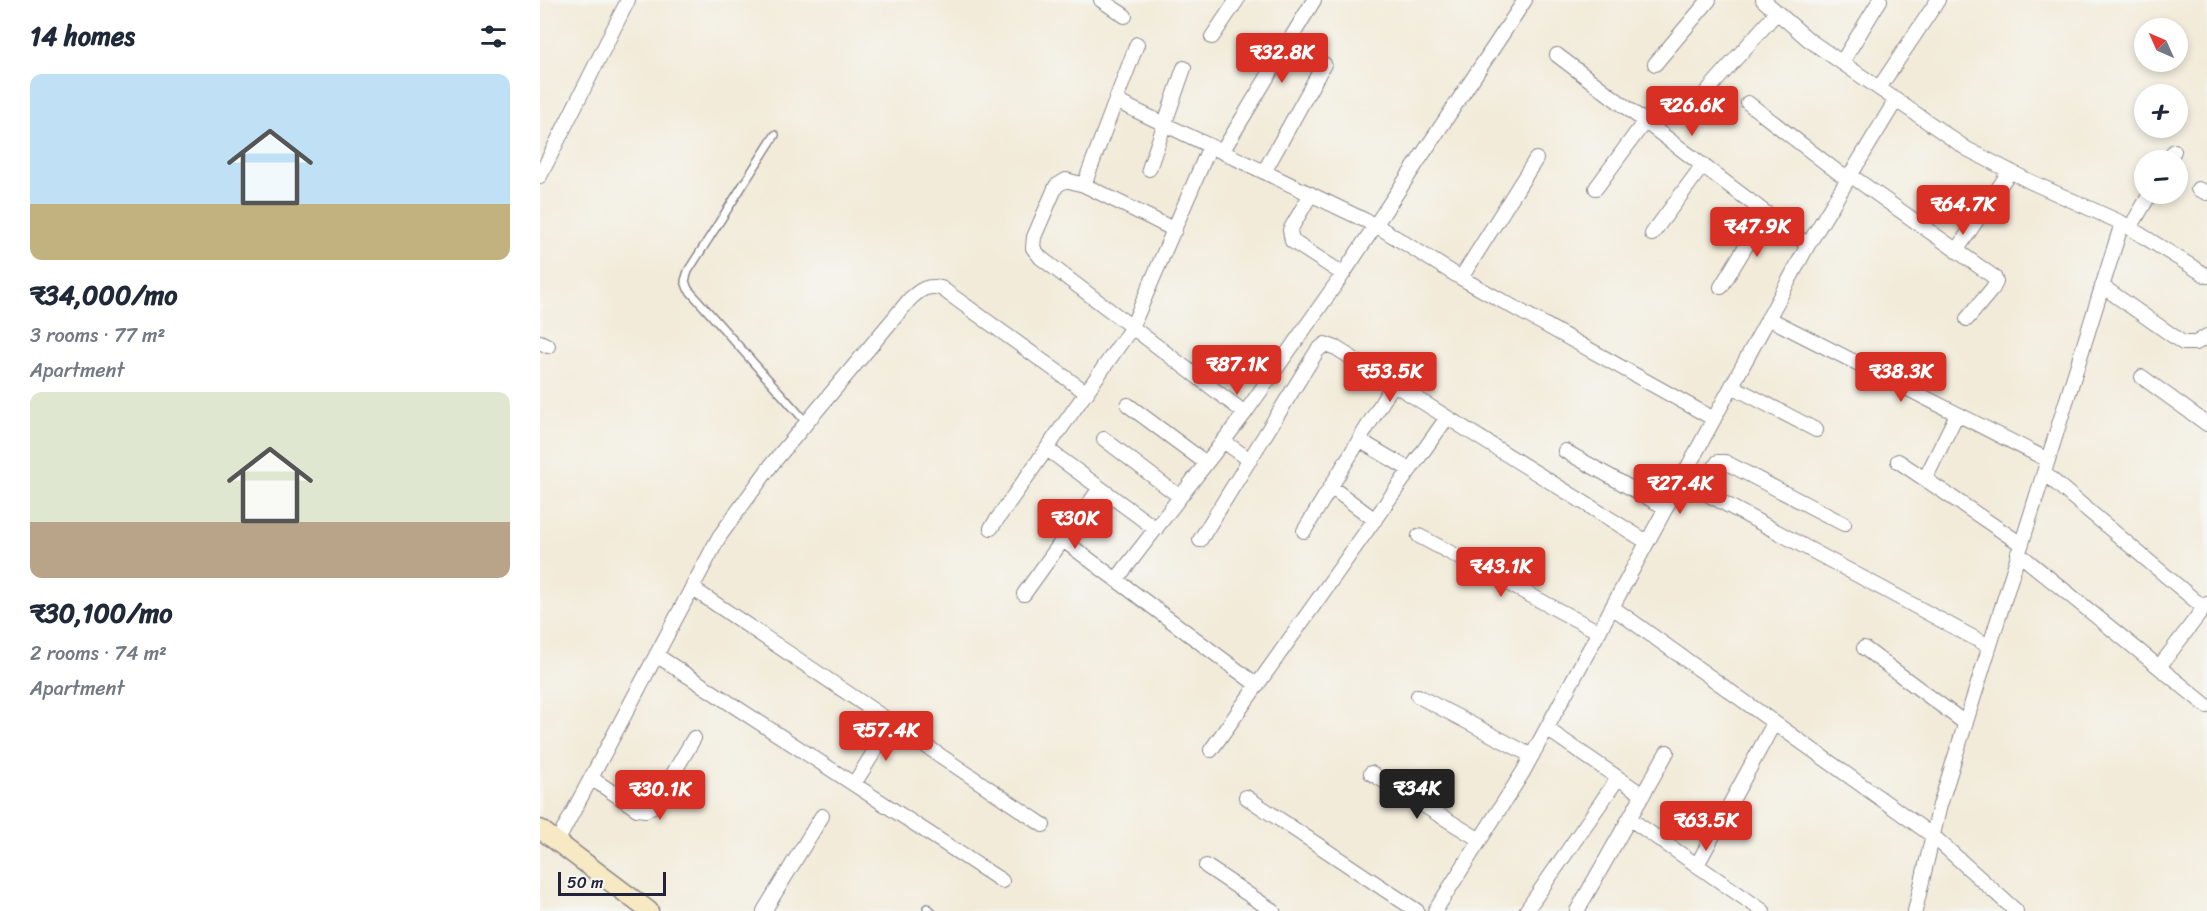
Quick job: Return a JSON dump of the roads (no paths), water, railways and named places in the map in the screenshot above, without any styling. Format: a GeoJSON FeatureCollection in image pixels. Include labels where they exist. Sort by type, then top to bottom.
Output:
{"type":"FeatureCollection","features":[{"type":"Feature","properties":{"kind":"street"},"geometry":{"type":"LineString","coordinates":[[540,176],[628,0]]}},
{"type":"Feature","properties":{"kind":"street"},"geometry":{"type":"LineString","coordinates":[[1101,0],[1125,16]]}},
{"type":"Feature","properties":{"kind":"street"},"geometry":{"type":"LineString","coordinates":[[1212,37],[1238,0]]}},
{"type":"Feature","properties":{"kind":"street"},"geometry":{"type":"LineString","coordinates":[[991,528],[1132,327],[1174,230],[1216,149],[1314,0]]}},
{"type":"Feature","properties":{"kind":"street"},"geometry":{"type":"LineString","coordinates":[[1116,580],[1245,413],[1377,226],[1525,0]]}},
{"type":"Feature","properties":{"kind":"street"},"geometry":{"type":"LineString","coordinates":[[1655,64],[1710,0]]}},
{"type":"Feature","properties":{"kind":"street"},"geometry":{"type":"LineString","coordinates":[[1763,0],[1809,40],[1967,149],[2126,225],[2207,276]]}},
{"type":"Feature","properties":{"kind":"street"},"geometry":{"type":"LineString","coordinates":[[1842,62],[1880,0]]}},
{"type":"Feature","properties":{"kind":"street"},"geometry":{"type":"LineString","coordinates":[[1879,88],[1938,0]]}},
{"type":"Feature","properties":{"kind":"street"},"geometry":{"type":"LineString","coordinates":[[1703,96],[1777,12]]}},
{"type":"Feature","properties":{"kind":"street"},"geometry":{"type":"LineString","coordinates":[[1084,185],[1137,44]]}},
{"type":"Feature","properties":{"kind":"street"},"geometry":{"type":"LineString","coordinates":[[1557,55],[1808,245]]}},
{"type":"Feature","properties":{"kind":"street"},"geometry":{"type":"LineString","coordinates":[[1264,172],[1324,64]]}},
{"type":"Feature","properties":{"kind":"street"},"geometry":{"type":"LineString","coordinates":[[1149,169],[1184,68]]}},
{"type":"Feature","properties":{"kind":"street"},"geometry":{"type":"LineString","coordinates":[[1437,910],[1532,756],[1808,245],[1896,100]]}},
{"type":"Feature","properties":{"kind":"street"},"geometry":{"type":"LineString","coordinates":[[1116,101],[1377,226],[1461,278],[1714,419]]}},
{"type":"Feature","properties":{"kind":"street"},"geometry":{"type":"LineString","coordinates":[[1748,103],[1849,177],[1994,277],[1996,282],[1967,319]]}},
{"type":"Feature","properties":{"kind":"street"},"geometry":{"type":"LineString","coordinates":[[1596,188],[1645,121]]}},
{"type":"Feature","properties":{"kind":"street"},"geometry":{"type":"LineString","coordinates":[[1461,278],[1536,159]]}},
{"type":"Feature","properties":{"kind":"street"},"geometry":{"type":"LineString","coordinates":[[1652,234],[1703,165]]}},
{"type":"Feature","properties":{"kind":"street"},"geometry":{"type":"LineString","coordinates":[[1956,250],[2010,171]]}},
{"type":"Feature","properties":{"kind":"street"},"geometry":{"type":"LineString","coordinates":[[1174,230],[1084,185],[1066,180],[1056,186],[1034,237],[1033,248],[1041,258],[1245,413]]}},
{"type":"Feature","properties":{"kind":"street"},"geometry":{"type":"LineString","coordinates":[[1311,194],[1290,230],[1289,236],[1292,241],[1343,274]]}},
{"type":"Feature","properties":{"kind":"street"},"geometry":{"type":"LineString","coordinates":[[1915,911],[1940,805],[2102,286],[2126,225],[2142,204]]}},
{"type":"Feature","properties":{"kind":"street"},"geometry":{"type":"LineString","coordinates":[[1721,286],[1766,213]]}},
{"type":"Feature","properties":{"kind":"street"},"geometry":{"type":"LineString","coordinates":[[557,842],[718,537],[771,464],[910,299],[922,288],[931,286],[941,288],[1087,393]]}},
{"type":"Feature","properties":{"kind":"street"},"geometry":{"type":"LineString","coordinates":[[2102,286],[2183,343],[2196,343],[2207,336]]}},
{"type":"Feature","properties":{"kind":"street"},"geometry":{"type":"LineString","coordinates":[[1768,318],[1958,414],[2046,467],[2206,606],[2159,667]]}},
{"type":"Feature","properties":{"kind":"street"},"geometry":{"type":"LineString","coordinates":[[1200,540],[1317,351],[1325,344],[1335,348],[1392,386],[1647,542]]}},
{"type":"Feature","properties":{"kind":"street"},"geometry":{"type":"LineString","coordinates":[[2142,376],[2206,422]]}},
{"type":"Feature","properties":{"kind":"street"},"geometry":{"type":"LineString","coordinates":[[1304,531],[1392,386]]}},
{"type":"Feature","properties":{"kind":"street"},"geometry":{"type":"LineString","coordinates":[[1732,386],[1816,430]]}},
{"type":"Feature","properties":{"kind":"street"},"geometry":{"type":"LineString","coordinates":[[1128,405],[1206,463]]}},
{"type":"Feature","properties":{"kind":"street"},"geometry":{"type":"LineString","coordinates":[[1925,479],[1958,414]]}},
{"type":"Feature","properties":{"kind":"street"},"geometry":{"type":"LineString","coordinates":[[1211,750],[1446,419]]}},
{"type":"Feature","properties":{"kind":"street"},"geometry":{"type":"LineString","coordinates":[[1104,439],[1180,497]]}},
{"type":"Feature","properties":{"kind":"street"},"geometry":{"type":"LineString","coordinates":[[1359,440],[1410,470]]}},
{"type":"Feature","properties":{"kind":"street"},"geometry":{"type":"LineString","coordinates":[[1223,441],[1250,460]]}},
{"type":"Feature","properties":{"kind":"street"},"geometry":{"type":"LineString","coordinates":[[1047,449],[1156,529]]}},
{"type":"Feature","properties":{"kind":"street"},"geometry":{"type":"LineString","coordinates":[[1565,451],[1666,508]]}},
{"type":"Feature","properties":{"kind":"street"},"geometry":{"type":"LineString","coordinates":[[1898,461],[2020,549],[2207,705]]}},
{"type":"Feature","properties":{"kind":"street"},"geometry":{"type":"LineString","coordinates":[[1700,490],[1712,468],[1718,462],[1725,462],[1844,524]]}},
{"type":"Feature","properties":{"kind":"street"},"geometry":{"type":"LineString","coordinates":[[1681,480],[1989,646]]}},
{"type":"Feature","properties":{"kind":"street"},"geometry":{"type":"LineString","coordinates":[[1330,487],[1375,520]]}},
{"type":"Feature","properties":{"kind":"street"},"geometry":{"type":"LineString","coordinates":[[1024,594],[1100,488]]}},
{"type":"Feature","properties":{"kind":"street"},"geometry":{"type":"LineString","coordinates":[[1419,536],[1599,632]]}},
{"type":"Feature","properties":{"kind":"street"},"geometry":{"type":"LineString","coordinates":[[1063,540],[1257,685]]}},
{"type":"Feature","properties":{"kind":"street"},"geometry":{"type":"LineString","coordinates":[[692,588],[1043,825]]}},
{"type":"Feature","properties":{"kind":"street"},"geometry":{"type":"LineString","coordinates":[[1612,607],[1934,836],[2016,911]]}},
{"type":"Feature","properties":{"kind":"street"},"geometry":{"type":"LineString","coordinates":[[1864,648],[1965,723]]}},
{"type":"Feature","properties":{"kind":"street"},"geometry":{"type":"LineString","coordinates":[[656,655],[1002,881]]}},
{"type":"Feature","properties":{"kind":"street"},"geometry":{"type":"LineString","coordinates":[[1418,696],[1532,756]]}},
{"type":"Feature","properties":{"kind":"street"},"geometry":{"type":"LineString","coordinates":[[854,784],[892,723]]}},
{"type":"Feature","properties":{"kind":"street"},"geometry":{"type":"LineString","coordinates":[[1697,865],[1774,723]]}},
{"type":"Feature","properties":{"kind":"street"},"geometry":{"type":"LineString","coordinates":[[1547,729],[1643,795]]}},
{"type":"Feature","properties":{"kind":"street"},"geometry":{"type":"LineString","coordinates":[[591,777],[637,809],[646,810],[654,805],[694,738]]}},
{"type":"Feature","properties":{"kind":"street"},"geometry":{"type":"LineString","coordinates":[[1577,911],[1668,752]]}},
{"type":"Feature","properties":{"kind":"street"},"geometry":{"type":"LineString","coordinates":[[1371,773],[1480,840]]}},
{"type":"Feature","properties":{"kind":"street"},"geometry":{"type":"LineString","coordinates":[[1526,911],[1618,778]]}},
{"type":"Feature","properties":{"kind":"street"},"geometry":{"type":"LineString","coordinates":[[1246,797],[1417,911]]}},
{"type":"Feature","properties":{"kind":"street"},"geometry":{"type":"LineString","coordinates":[[764,911],[822,816]]}},
{"type":"Feature","properties":{"kind":"street"},"geometry":{"type":"LineString","coordinates":[[1629,819],[1764,911]]}},
{"type":"Feature","properties":{"kind":"street"},"geometry":{"type":"LineString","coordinates":[[540,829],[649,911]]}},
{"type":"Feature","properties":{"kind":"street"},"geometry":{"type":"LineString","coordinates":[[1206,866],[1273,911]]}},
{"type":"Feature","properties":{"kind":"lane"},"geometry":{"type":"LineString","coordinates":[[775,135],[688,271],[685,281],[688,290],[807,422]]}}]}
